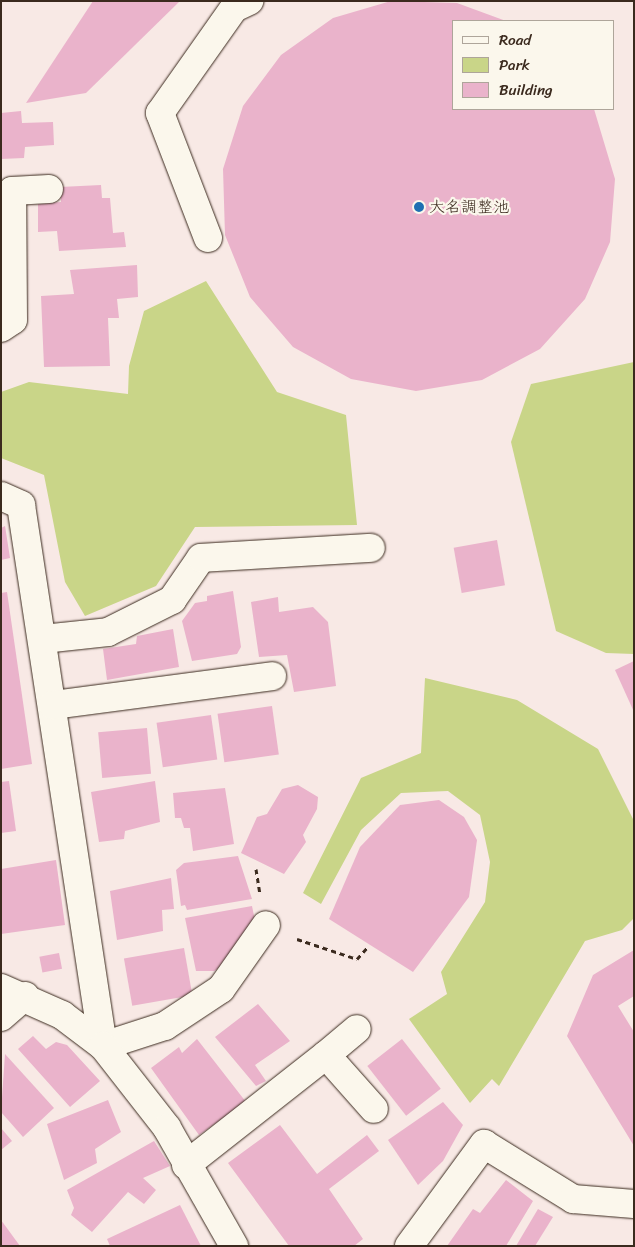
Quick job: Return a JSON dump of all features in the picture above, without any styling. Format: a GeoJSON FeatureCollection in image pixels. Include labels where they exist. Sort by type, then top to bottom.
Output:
{"type":"FeatureCollection","features":[{"type":"Feature","properties":{"kind":"street"},"geometry":{"type":"LineString","coordinates":[[208,238],[160,113],[234,8],[249,1]]}},
{"type":"Feature","properties":{"kind":"street"},"geometry":{"type":"LineString","coordinates":[[1,328],[13,320],[7,191],[49,189]]}},
{"type":"Feature","properties":{"kind":"street"},"geometry":{"type":"LineString","coordinates":[[1,496],[21,505],[43,639],[103,1046]]}},
{"type":"Feature","properties":{"kind":"street"},"geometry":{"type":"LineString","coordinates":[[43,639],[108,632],[172,600],[201,558],[371,548]]}},
{"type":"Feature","properties":{"kind":"street"},"geometry":{"type":"LineString","coordinates":[[53,705],[272,676]]}},
{"type":"Feature","properties":{"kind":"street"},"geometry":{"type":"LineString","coordinates":[[103,1046],[165,1026],[221,989],[266,925]]}},
{"type":"Feature","properties":{"kind":"street"},"geometry":{"type":"LineString","coordinates":[[1,1017],[13,992],[103,1046],[167,1128],[186,1165],[234,1246]]}},
{"type":"Feature","properties":{"kind":"street"},"geometry":{"type":"LineString","coordinates":[[186,1165],[326,1055],[357,1028]]}},
{"type":"Feature","properties":{"kind":"street"},"geometry":{"type":"LineString","coordinates":[[326,1055],[374,1109]]}},
{"type":"Feature","properties":{"kind":"street"},"geometry":{"type":"LineString","coordinates":[[408,1246],[484,1144],[573,1199],[634,1204]]}},
{"type":"Feature","properties":{"kind":"green space"},"geometry":{"type":"Polygon","coordinates":[[[206,281],[277,392],[346,415],[357,525],[195,527],[156,586],[85,616],[65,582],[44,475],[1,458],[1,392],[29,382],[128,394],[129,366],[144,311],[206,281]]]}},
{"type":"Feature","properties":{"kind":"green space"},"geometry":{"type":"Polygon","coordinates":[[[634,362],[634,654],[606,653],[556,631],[511,442],[531,384],[634,362]]]}},
{"type":"Feature","properties":{"kind":"green space"},"geometry":{"type":"Polygon","coordinates":[[[425,678],[517,700],[598,749],[634,821],[634,918],[622,930],[585,941],[499,1086],[492,1079],[470,1103],[409,1019],[447,994],[441,972],[485,902],[490,862],[480,815],[448,791],[401,793],[361,830],[321,904],[303,893],[361,778],[421,753],[425,678]]]}},
{"type":"Feature","properties":{"kind":"building"},"geometry":{"type":"Polygon","coordinates":[[[93,1],[180,1],[86,93],[26,103],[93,1]]]}},
{"type":"Feature","properties":{"kind":"building","name":"大名調整池"},"geometry":{"type":"Polygon","coordinates":[[[391,1],[457,3],[503,20],[452,20],[452,110],[594,110],[615,179],[610,242],[585,299],[540,349],[482,380],[416,391],[351,379],[293,347],[250,297],[225,235],[223,169],[243,106],[281,55],[333,18],[391,1]]]}},
{"type":"Feature","properties":{"kind":"building"},"geometry":{"type":"Polygon","coordinates":[[[21,111],[22,123],[53,122],[54,145],[25,147],[24,158],[1,159],[1,113],[21,111]]]}},
{"type":"Feature","properties":{"kind":"building"},"geometry":{"type":"Polygon","coordinates":[[[101,185],[102,198],[110,198],[113,233],[124,232],[126,247],[59,251],[57,231],[38,232],[38,204],[61,202],[60,187],[101,185]]]}},
{"type":"Feature","properties":{"kind":"building"},"geometry":{"type":"Polygon","coordinates":[[[137,265],[138,297],[117,299],[119,318],[108,318],[110,366],[44,367],[41,296],[74,294],[70,270],[137,265]]]}},
{"type":"Feature","properties":{"kind":"building"},"geometry":{"type":"Polygon","coordinates":[[[5,526],[10,558],[1,560],[1,528],[5,526]]]}},
{"type":"Feature","properties":{"kind":"building"},"geometry":{"type":"Polygon","coordinates":[[[497,540],[505,585],[462,593],[454,548],[497,540]]]}},
{"type":"Feature","properties":{"kind":"building"},"geometry":{"type":"Polygon","coordinates":[[[233,591],[241,647],[237,654],[192,661],[182,621],[195,603],[207,601],[207,596],[233,591]]]}},
{"type":"Feature","properties":{"kind":"building"},"geometry":{"type":"Polygon","coordinates":[[[7,592],[32,764],[1,769],[1,593],[7,592]]]}},
{"type":"Feature","properties":{"kind":"building"},"geometry":{"type":"Polygon","coordinates":[[[278,597],[279,612],[313,607],[328,622],[336,686],[294,692],[287,655],[259,657],[251,602],[278,597]]]}},
{"type":"Feature","properties":{"kind":"building"},"geometry":{"type":"Polygon","coordinates":[[[173,629],[179,667],[107,680],[103,649],[136,644],[137,636],[173,629]]]}},
{"type":"Feature","properties":{"kind":"building"},"geometry":{"type":"Polygon","coordinates":[[[634,661],[634,712],[615,670],[634,661]]]}},
{"type":"Feature","properties":{"kind":"building"},"geometry":{"type":"Polygon","coordinates":[[[272,706],[279,755],[224,762],[218,714],[272,706]]]}},
{"type":"Feature","properties":{"kind":"building"},"geometry":{"type":"Polygon","coordinates":[[[211,715],[217,760],[163,767],[157,723],[211,715]]]}},
{"type":"Feature","properties":{"kind":"building"},"geometry":{"type":"Polygon","coordinates":[[[147,728],[151,774],[102,778],[98,732],[147,728]]]}},
{"type":"Feature","properties":{"kind":"building"},"geometry":{"type":"Polygon","coordinates":[[[9,781],[16,831],[1,833],[1,782],[9,781]]]}},
{"type":"Feature","properties":{"kind":"building"},"geometry":{"type":"Polygon","coordinates":[[[155,781],[160,822],[125,831],[124,839],[99,842],[91,792],[155,781]]]}},
{"type":"Feature","properties":{"kind":"building"},"geometry":{"type":"Polygon","coordinates":[[[298,785],[318,797],[317,809],[303,835],[306,842],[284,874],[241,853],[257,817],[267,814],[282,789],[298,785]]]}},
{"type":"Feature","properties":{"kind":"building"},"geometry":{"type":"Polygon","coordinates":[[[225,788],[234,844],[193,851],[190,828],[184,828],[181,818],[175,818],[173,793],[225,788]]]}},
{"type":"Feature","properties":{"kind":"building"},"geometry":{"type":"Polygon","coordinates":[[[439,800],[464,817],[477,840],[469,897],[413,972],[329,919],[360,847],[400,805],[439,800]]]}},
{"type":"Feature","properties":{"kind":"building"},"geometry":{"type":"Polygon","coordinates":[[[238,856],[252,899],[187,910],[185,905],[181,906],[176,870],[184,863],[238,856]]]}},
{"type":"Feature","properties":{"kind":"building"},"geometry":{"type":"Polygon","coordinates":[[[56,860],[65,925],[1,934],[1,869],[56,860]]]}},
{"type":"Feature","properties":{"kind":"building"},"geometry":{"type":"Polygon","coordinates":[[[171,878],[174,909],[162,910],[163,931],[117,940],[110,891],[171,878]]]}},
{"type":"Feature","properties":{"kind":"building"},"geometry":{"type":"Polygon","coordinates":[[[252,906],[258,935],[240,938],[242,952],[223,961],[223,966],[214,971],[196,971],[185,918],[252,906]]]}},
{"type":"Feature","properties":{"kind":"building"},"geometry":{"type":"Polygon","coordinates":[[[184,948],[192,995],[132,1006],[124,959],[184,948]]]}},
{"type":"Feature","properties":{"kind":"building"},"geometry":{"type":"Polygon","coordinates":[[[634,950],[634,996],[618,1006],[634,1032],[634,1146],[567,1036],[593,975],[634,950]]]}},
{"type":"Feature","properties":{"kind":"building"},"geometry":{"type":"Polygon","coordinates":[[[59,953],[62,969],[42,973],[39,957],[59,953]]]}},
{"type":"Feature","properties":{"kind":"building"},"geometry":{"type":"Polygon","coordinates":[[[258,1004],[290,1041],[255,1065],[266,1081],[256,1086],[215,1037],[258,1004]]]}},
{"type":"Feature","properties":{"kind":"building"},"geometry":{"type":"Polygon","coordinates":[[[33,1036],[46,1049],[56,1042],[67,1045],[100,1081],[70,1107],[18,1049],[33,1036]]]}},
{"type":"Feature","properties":{"kind":"building"},"geometry":{"type":"Polygon","coordinates":[[[197,1039],[246,1102],[199,1135],[151,1068],[179,1047],[182,1053],[197,1039]]]}},
{"type":"Feature","properties":{"kind":"building"},"geometry":{"type":"Polygon","coordinates":[[[402,1039],[441,1089],[406,1116],[367,1066],[402,1039]]]}},
{"type":"Feature","properties":{"kind":"building"},"geometry":{"type":"Polygon","coordinates":[[[5,1054],[54,1108],[23,1137],[1,1112],[5,1054]]]}},
{"type":"Feature","properties":{"kind":"building"},"geometry":{"type":"Polygon","coordinates":[[[108,1100],[121,1132],[95,1149],[97,1163],[64,1180],[47,1124],[108,1100]]]}},
{"type":"Feature","properties":{"kind":"building"},"geometry":{"type":"Polygon","coordinates":[[[443,1102],[463,1125],[443,1161],[418,1185],[388,1140],[443,1102]]]}},
{"type":"Feature","properties":{"kind":"building"},"geometry":{"type":"Polygon","coordinates":[[[280,1125],[317,1174],[367,1135],[379,1151],[329,1189],[363,1239],[354,1246],[289,1246],[228,1163],[280,1125]]]}},
{"type":"Feature","properties":{"kind":"building"},"geometry":{"type":"Polygon","coordinates":[[[1,1128],[12,1141],[1,1150],[1,1128]]]}},
{"type":"Feature","properties":{"kind":"building"},"geometry":{"type":"Polygon","coordinates":[[[154,1141],[170,1166],[143,1178],[156,1190],[144,1204],[128,1192],[92,1232],[71,1215],[74,1208],[67,1190],[154,1141]]]}},
{"type":"Feature","properties":{"kind":"building"},"geometry":{"type":"Polygon","coordinates":[[[506,1180],[533,1201],[506,1246],[447,1246],[473,1209],[480,1213],[506,1180]]]}},
{"type":"Feature","properties":{"kind":"building"},"geometry":{"type":"Polygon","coordinates":[[[180,1205],[201,1246],[110,1246],[107,1239],[180,1205]]]}},
{"type":"Feature","properties":{"kind":"building"},"geometry":{"type":"Polygon","coordinates":[[[538,1209],[553,1217],[535,1246],[516,1246],[538,1209]]]}},
{"type":"Feature","properties":{"kind":"building"},"geometry":{"type":"Polygon","coordinates":[[[1,1220],[20,1246],[1,1246],[1,1220]]]}},
{"type":"Feature","properties":{"kind":"place","name":"大名調整池"},"geometry":{"type":"Point","coordinates":[419,207]}}]}
